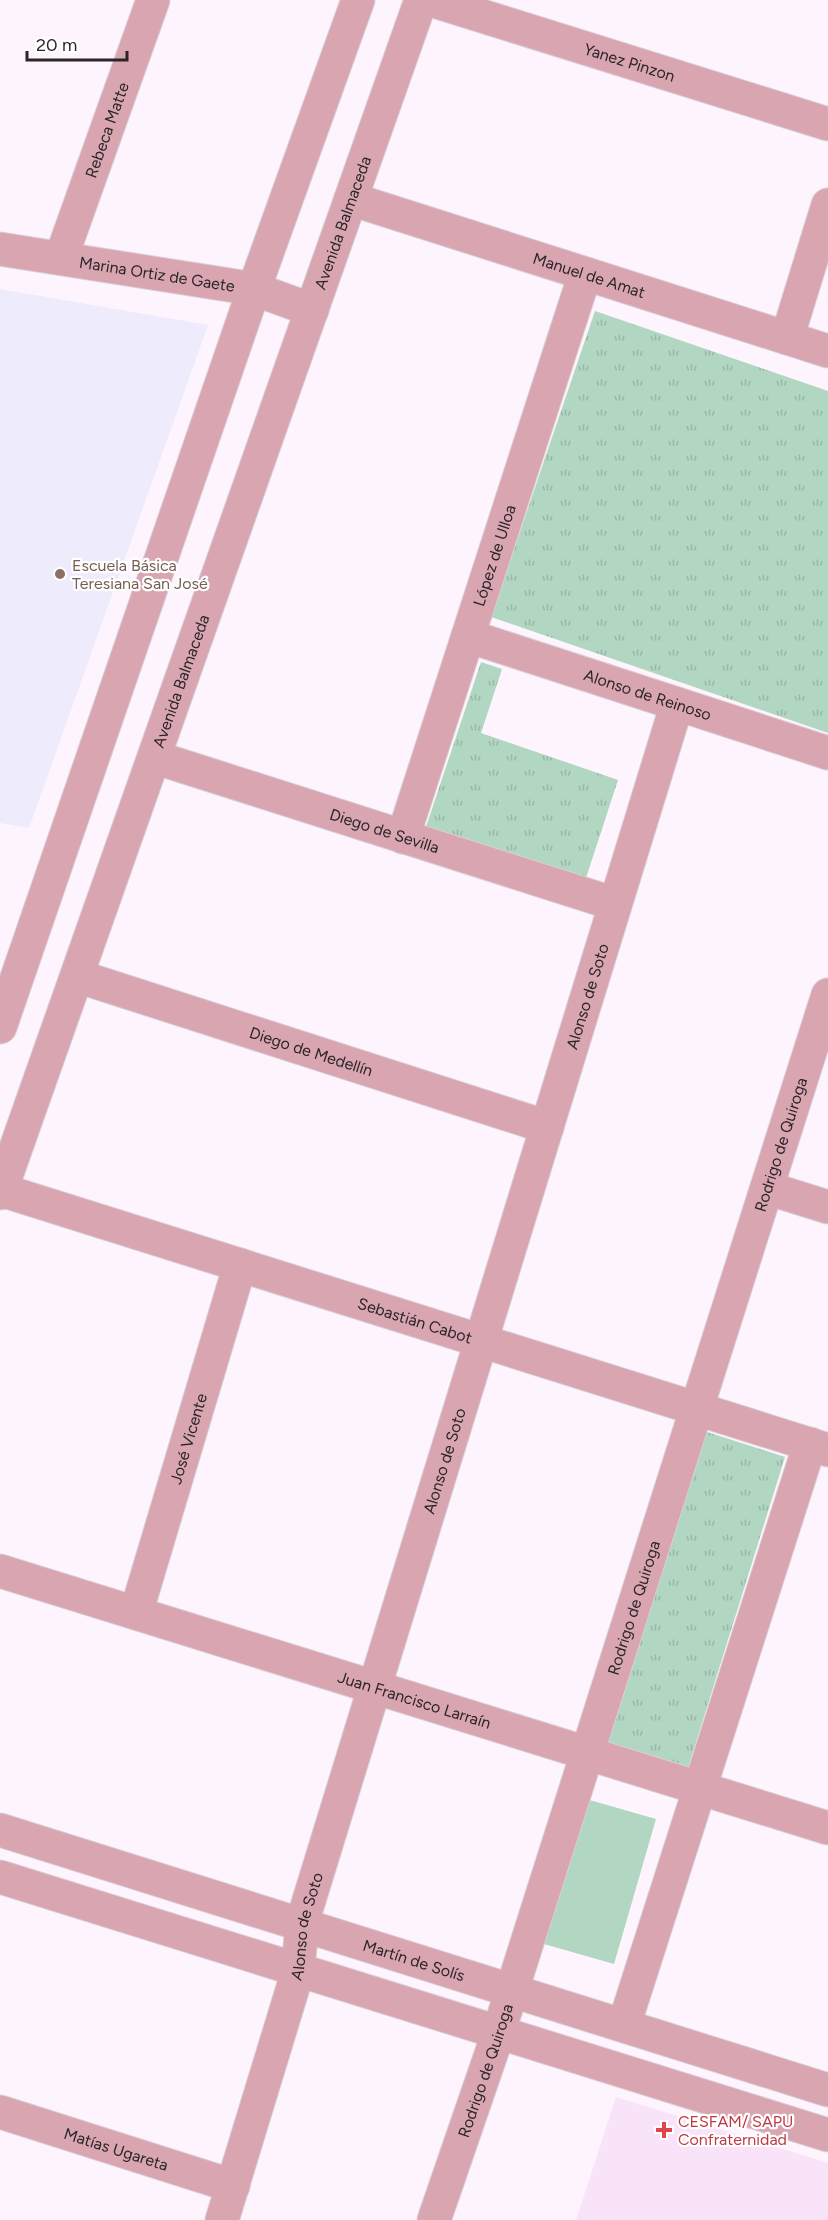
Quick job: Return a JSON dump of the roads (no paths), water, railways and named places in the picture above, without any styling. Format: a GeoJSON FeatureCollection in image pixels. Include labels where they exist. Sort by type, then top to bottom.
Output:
{"type":"FeatureCollection","features":[{"type":"Feature","properties":{"kind":"street","name":"Rebeca Matte"},"geometry":{"type":"LineString","coordinates":[[62,258],[151,0]]}},
{"type":"Feature","properties":{"kind":"street"},"geometry":{"type":"LineString","coordinates":[[1,1023],[254,289],[358,0]]}},
{"type":"Feature","properties":{"kind":"street","name":"Avenida Balmaceda"},"geometry":{"type":"LineString","coordinates":[[1,1192],[421,0]]}},
{"type":"Feature","properties":{"kind":"street","name":"Yanez Pinzon"},"geometry":{"type":"LineString","coordinates":[[431,0],[828,124]]}},
{"type":"Feature","properties":{"kind":"street","name":"Manuel de Amat"},"geometry":{"type":"LineString","coordinates":[[351,199],[828,351]]}},
{"type":"Feature","properties":{"kind":"street"},"geometry":{"type":"LineString","coordinates":[[786,338],[828,206]]}},
{"type":"Feature","properties":{"kind":"street","name":"Marina Ortiz de Gaete"},"geometry":{"type":"LineString","coordinates":[[0,249],[254,289],[312,310]]}},
{"type":"Feature","properties":{"kind":"street","name":"López de Ulloa"},"geometry":{"type":"LineString","coordinates":[[403,837],[585,274]]}},
{"type":"Feature","properties":{"kind":"street","name":"Alonso de Reinoso"},"geometry":{"type":"LineString","coordinates":[[468,636],[828,753]]}},
{"type":"Feature","properties":{"kind":"street","name":"Alonso de Soto"},"geometry":{"type":"LineString","coordinates":[[222,2220],[298,1971],[302,1923],[677,704]]}},
{"type":"Feature","properties":{"kind":"street","name":"Diego de Sevilla"},"geometry":{"type":"LineString","coordinates":[[154,757],[615,904]]}},
{"type":"Feature","properties":{"kind":"street","name":"Diego de Medellín"},"geometry":{"type":"LineString","coordinates":[[77,976],[547,1127]]}},
{"type":"Feature","properties":{"kind":"street","name":"Rodrigo de Quiroga"},"geometry":{"type":"LineString","coordinates":[[434,2220],[498,2034],[828,995]]}},
{"type":"Feature","properties":{"kind":"street"},"geometry":{"type":"LineString","coordinates":[[767,1188],[828,1207]]}},
{"type":"Feature","properties":{"kind":"street","name":"Sebastián Cabot"},"geometry":{"type":"LineString","coordinates":[[1,1192],[819,1447]]}},
{"type":"Feature","properties":{"kind":"street","name":"José Vicente"},"geometry":{"type":"LineString","coordinates":[[136,1613],[240,1265]]}},
{"type":"Feature","properties":{"kind":"street"},"geometry":{"type":"LineString","coordinates":[[624,2025],[700,1788],[819,1447]]}},
{"type":"Feature","properties":{"kind":"street","name":"Juan Francisco Larraín"},"geometry":{"type":"LineString","coordinates":[[0,1571],[828,1828]]}},
{"type":"Feature","properties":{"kind":"street","name":"Martín de Solís"},"geometry":{"type":"LineString","coordinates":[[0,1830],[828,2090]]}},
{"type":"Feature","properties":{"kind":"street"},"geometry":{"type":"LineString","coordinates":[[0,1877],[828,2135]]}},
{"type":"Feature","properties":{"kind":"street","name":"Matías Ugareta"},"geometry":{"type":"LineString","coordinates":[[0,2112],[233,2186]]}},
{"type":"Feature","properties":{"kind":"place","name":"Escuela Básica Teresiana San José"},"geometry":{"type":"Point","coordinates":[60,574]}},
{"type":"Feature","properties":{"kind":"place","name":"CESFAM/ SAPU Confraternidad"},"geometry":{"type":"Point","coordinates":[664,2130]}}]}
